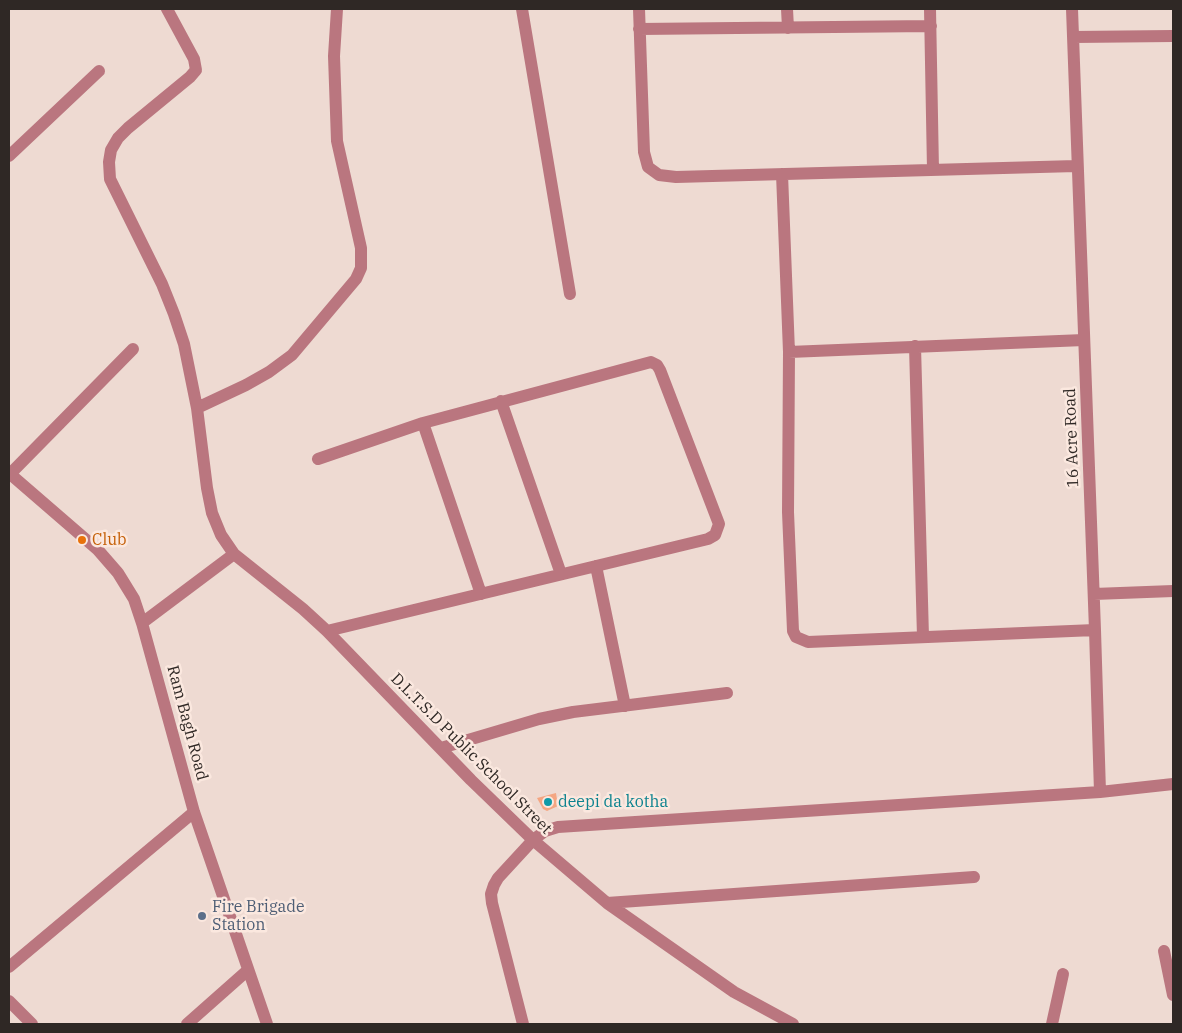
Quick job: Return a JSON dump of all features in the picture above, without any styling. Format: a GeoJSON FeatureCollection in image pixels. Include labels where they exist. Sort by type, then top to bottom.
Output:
{"type":"FeatureCollection","features":[{"type":"Feature","properties":{"kind":"street","name":"D.L.T.S.D Public School Street"},"geometry":{"type":"LineString","coordinates":[[167,9],[194,59],[196,70],[190,78],[118,138],[110,156],[110,178],[162,284],[184,344],[197,408],[207,488],[212,513],[221,535],[234,554],[281,590],[327,631],[471,780],[533,840],[607,903],[734,992],[793,1024]]}},
{"type":"Feature","properties":{"kind":"street"},"geometry":{"type":"LineString","coordinates":[[197,408],[246,385],[269,372],[292,355],[356,279],[361,268],[361,248],[337,142],[334,56],[337,9]]}},
{"type":"Feature","properties":{"kind":"street"},"geometry":{"type":"LineString","coordinates":[[522,9],[570,294]]}},
{"type":"Feature","properties":{"kind":"street"},"geometry":{"type":"LineString","coordinates":[[639,9],[644,152],[648,167],[659,175],[676,177],[1076,166]]}},
{"type":"Feature","properties":{"kind":"street"},"geometry":{"type":"LineString","coordinates":[[788,9],[788,28]]}},
{"type":"Feature","properties":{"kind":"street"},"geometry":{"type":"LineString","coordinates":[[930,9],[933,170]]}},
{"type":"Feature","properties":{"kind":"street","name":"16 Acre Road"},"geometry":{"type":"LineString","coordinates":[[1072,9],[1076,166],[1094,594],[1100,792]]}},
{"type":"Feature","properties":{"kind":"street"},"geometry":{"type":"LineString","coordinates":[[639,30],[931,26]]}},
{"type":"Feature","properties":{"kind":"street"},"geometry":{"type":"LineString","coordinates":[[1072,37],[1173,36]]}},
{"type":"Feature","properties":{"kind":"street"},"geometry":{"type":"LineString","coordinates":[[9,156],[99,71]]}},
{"type":"Feature","properties":{"kind":"street"},"geometry":{"type":"LineString","coordinates":[[782,174],[789,352],[788,512],[793,631],[796,637],[801,641],[808,642],[1095,630]]}},
{"type":"Feature","properties":{"kind":"street"},"geometry":{"type":"LineString","coordinates":[[789,352],[1084,340]]}},
{"type":"Feature","properties":{"kind":"street"},"geometry":{"type":"LineString","coordinates":[[916,346],[923,637]]}},
{"type":"Feature","properties":{"kind":"street"},"geometry":{"type":"LineString","coordinates":[[9,473],[133,349]]}},
{"type":"Feature","properties":{"kind":"street"},"geometry":{"type":"LineString","coordinates":[[318,459],[423,423],[651,362],[660,370],[719,524],[715,535],[708,539],[327,631]]}},
{"type":"Feature","properties":{"kind":"street"},"geometry":{"type":"LineString","coordinates":[[501,401],[561,574]]}},
{"type":"Feature","properties":{"kind":"street"},"geometry":{"type":"LineString","coordinates":[[423,423],[482,594]]}},
{"type":"Feature","properties":{"kind":"street","name":"Ram Bagh Road"},"geometry":{"type":"LineString","coordinates":[[9,473],[98,550],[118,572],[134,599],[194,812],[267,1024]]}},
{"type":"Feature","properties":{"kind":"street"},"geometry":{"type":"LineString","coordinates":[[142,623],[234,554]]}},
{"type":"Feature","properties":{"kind":"street"},"geometry":{"type":"LineString","coordinates":[[596,566],[625,706]]}},
{"type":"Feature","properties":{"kind":"street"},"geometry":{"type":"LineString","coordinates":[[1094,594],[1173,591]]}},
{"type":"Feature","properties":{"kind":"street"},"geometry":{"type":"LineString","coordinates":[[441,748],[539,719],[573,712],[727,693]]}},
{"type":"Feature","properties":{"kind":"street"},"geometry":{"type":"LineString","coordinates":[[523,1024],[491,894],[498,878],[533,840],[545,831],[558,827],[1100,792],[1173,784]]}},
{"type":"Feature","properties":{"kind":"street"},"geometry":{"type":"LineString","coordinates":[[9,967],[194,812]]}},
{"type":"Feature","properties":{"kind":"street"},"geometry":{"type":"LineString","coordinates":[[607,903],[974,877]]}},
{"type":"Feature","properties":{"kind":"street"},"geometry":{"type":"LineString","coordinates":[[1164,951],[1173,995]]}},
{"type":"Feature","properties":{"kind":"street"},"geometry":{"type":"LineString","coordinates":[[187,1024],[248,970]]}},
{"type":"Feature","properties":{"kind":"street"},"geometry":{"type":"LineString","coordinates":[[1052,1024],[1063,974]]}},
{"type":"Feature","properties":{"kind":"street"},"geometry":{"type":"LineString","coordinates":[[9,1001],[32,1024]]}},
{"type":"Feature","properties":{"kind":"building","name":"deepi da kotha"},"geometry":{"type":"Polygon","coordinates":[[[556,793],[558,806],[547,811],[543,809],[537,798],[556,793]]]}},
{"type":"Feature","properties":{"kind":"place","name":"Club"},"geometry":{"type":"Point","coordinates":[82,540]}},
{"type":"Feature","properties":{"kind":"place","name":"deepi da kotha"},"geometry":{"type":"Point","coordinates":[548,802]}},
{"type":"Feature","properties":{"kind":"place","name":"Fire Brigade Station"},"geometry":{"type":"Point","coordinates":[202,916]}}]}
